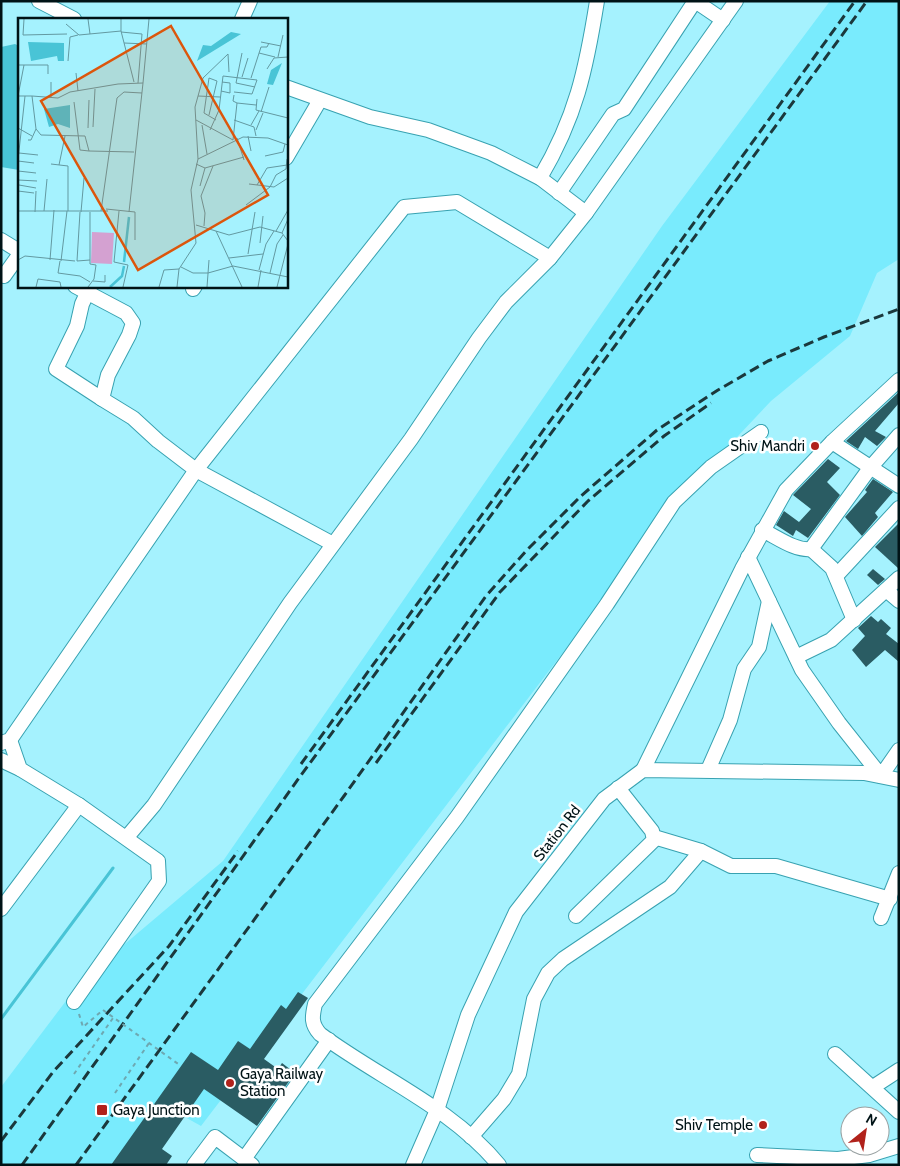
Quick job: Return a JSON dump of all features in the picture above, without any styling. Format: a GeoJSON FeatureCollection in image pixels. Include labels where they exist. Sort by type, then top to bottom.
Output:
{"type":"FeatureCollection","features":[{"type":"Feature","properties":{"kind":"street"},"geometry":{"type":"LineString","coordinates":[[40,1],[68,11]]}},
{"type":"Feature","properties":{"kind":"street"},"geometry":{"type":"LineString","coordinates":[[242,18],[250,1]]}},
{"type":"Feature","properties":{"kind":"street"},"geometry":{"type":"LineString","coordinates":[[540,178],[553,157],[575,107],[586,68],[597,1]]}},
{"type":"Feature","properties":{"kind":"street"},"geometry":{"type":"LineString","coordinates":[[559,193],[613,114],[624,109],[695,1],[723,20]]}},
{"type":"Feature","properties":{"kind":"street"},"geometry":{"type":"LineString","coordinates":[[127,837],[154,805],[290,603],[411,439],[500,309],[550,258],[586,213],[736,1]]}},
{"type":"Feature","properties":{"kind":"street"},"geometry":{"type":"LineString","coordinates":[[288,88],[370,117],[428,130],[492,153],[540,178],[586,213]]}},
{"type":"Feature","properties":{"kind":"street"},"geometry":{"type":"LineString","coordinates":[[288,155],[320,100]]}},
{"type":"Feature","properties":{"kind":"street"},"geometry":{"type":"LineString","coordinates":[[20,769],[5,741],[196,470],[404,207],[457,202],[550,258]]}},
{"type":"Feature","properties":{"kind":"street"},"geometry":{"type":"LineString","coordinates":[[1,240],[18,252]]}},
{"type":"Feature","properties":{"kind":"street"},"geometry":{"type":"LineString","coordinates":[[1,274],[4,276],[18,255]]}},
{"type":"Feature","properties":{"kind":"street"},"geometry":{"type":"LineString","coordinates":[[102,400],[108,375],[129,335],[133,323],[126,313],[84,289],[77,326],[56,369],[102,400],[133,418],[158,441],[196,470],[333,544]]}},
{"type":"Feature","properties":{"kind":"street"},"geometry":{"type":"LineString","coordinates":[[899,380],[832,442],[786,490],[748,557],[642,770],[864,773],[899,780]]}},
{"type":"Feature","properties":{"kind":"street"},"geometry":{"type":"LineString","coordinates":[[499,1165],[488,1151],[437,1110],[329,1040],[314,1027],[312,1017],[315,1004],[456,817],[608,604],[674,502],[711,467],[761,432]]}},
{"type":"Feature","properties":{"kind":"street"},"geometry":{"type":"LineString","coordinates":[[762,530],[804,550],[811,549],[870,468],[899,435]]}},
{"type":"Feature","properties":{"kind":"street"},"geometry":{"type":"LineString","coordinates":[[832,442],[899,486]]}},
{"type":"Feature","properties":{"kind":"street"},"geometry":{"type":"LineString","coordinates":[[836,576],[899,508]]}},
{"type":"Feature","properties":{"kind":"street"},"geometry":{"type":"LineString","coordinates":[[811,549],[832,568],[854,620]]}},
{"type":"Feature","properties":{"kind":"street"},"geometry":{"type":"LineString","coordinates":[[748,557],[802,670],[838,723],[880,776]]}},
{"type":"Feature","properties":{"kind":"street"},"geometry":{"type":"LineString","coordinates":[[796,658],[832,640],[899,578]]}},
{"type":"Feature","properties":{"kind":"street"},"geometry":{"type":"LineString","coordinates":[[886,590],[899,601]]}},
{"type":"Feature","properties":{"kind":"street"},"geometry":{"type":"LineString","coordinates":[[708,770],[730,720],[744,669],[759,647],[769,601]]}},
{"type":"Feature","properties":{"kind":"street"},"geometry":{"type":"LineString","coordinates":[[880,776],[899,750]]}},
{"type":"Feature","properties":{"kind":"street"},"geometry":{"type":"LineString","coordinates":[[1,760],[20,769],[79,805],[127,837],[158,861],[159,881],[74,1002]]}},
{"type":"Feature","properties":{"kind":"street","name":"Station Rd"},"geometry":{"type":"LineString","coordinates":[[413,1165],[437,1110],[468,1015],[516,912],[604,799],[642,770]]}},
{"type":"Feature","properties":{"kind":"street"},"geometry":{"type":"LineString","coordinates":[[618,788],[654,837],[701,851],[732,866],[776,866],[890,899]]}},
{"type":"Feature","properties":{"kind":"street"},"geometry":{"type":"LineString","coordinates":[[1,909],[79,805]]}},
{"type":"Feature","properties":{"kind":"street"},"geometry":{"type":"LineString","coordinates":[[576,916],[650,846],[654,837]]}},
{"type":"Feature","properties":{"kind":"street"},"geometry":{"type":"LineString","coordinates":[[471,1137],[504,1099],[519,1074],[534,999],[548,973],[563,959],[670,887],[701,851]]}},
{"type":"Feature","properties":{"kind":"street"},"geometry":{"type":"LineString","coordinates":[[881,918],[899,873]]}},
{"type":"Feature","properties":{"kind":"street"},"geometry":{"type":"LineString","coordinates":[[194,1165],[215,1138],[248,1162],[329,1040]]}},
{"type":"Feature","properties":{"kind":"street"},"geometry":{"type":"LineString","coordinates":[[835,1054],[899,1112]]}},
{"type":"Feature","properties":{"kind":"street"},"geometry":{"type":"LineString","coordinates":[[872,1087],[899,1070]]}},
{"type":"Feature","properties":{"kind":"street"},"geometry":{"type":"LineString","coordinates":[[757,1155],[838,1159],[869,1155],[899,1146]]}},
{"type":"Feature","properties":{"kind":"path"},"geometry":{"type":"LineString","coordinates":[[74,1002],[83,1027],[103,1010],[181,1066]]}},
{"type":"Feature","properties":{"kind":"path"},"geometry":{"type":"LineString","coordinates":[[74,1074],[113,1018]]}},
{"type":"Feature","properties":{"kind":"path"},"geometry":{"type":"LineString","coordinates":[[115,1093],[149,1043]]}},
{"type":"Feature","properties":{"kind":"shaded area"},"geometry":{"type":"Polygon","coordinates":[[[830,1],[899,1],[899,259],[877,273],[850,336],[771,401],[688,489],[201,1126],[160,1103],[113,1165],[1,1165],[1,1087],[81,981],[223,861],[662,226],[830,1]]]}},
{"type":"Feature","properties":{"kind":"shaded area"},"geometry":{"type":"Polygon","coordinates":[[[15,44],[18,46],[18,170],[1,167],[1,47],[15,44]]]}},
{"type":"Feature","properties":{"kind":"building"},"geometry":{"type":"Polygon","coordinates":[[[899,392],[899,403],[875,431],[886,437],[877,446],[865,437],[858,449],[846,441],[899,392]]]}},
{"type":"Feature","properties":{"kind":"building"},"geometry":{"type":"Polygon","coordinates":[[[828,459],[840,468],[827,482],[840,495],[808,538],[796,530],[793,536],[776,525],[784,511],[799,522],[811,509],[793,495],[828,459]]]}},
{"type":"Feature","properties":{"kind":"building"},"geometry":{"type":"Polygon","coordinates":[[[873,479],[893,492],[875,513],[878,517],[862,536],[845,517],[867,492],[865,490],[873,479]]]}},
{"type":"Feature","properties":{"kind":"building"},"geometry":{"type":"Polygon","coordinates":[[[899,523],[899,569],[875,547],[899,523]]]}},
{"type":"Feature","properties":{"kind":"building"},"geometry":{"type":"Polygon","coordinates":[[[873,569],[885,579],[878,585],[867,575],[873,569]]]}},
{"type":"Feature","properties":{"kind":"building"},"geometry":{"type":"Polygon","coordinates":[[[871,616],[878,622],[881,619],[891,628],[886,634],[899,644],[899,662],[885,650],[866,667],[852,650],[865,636],[858,628],[871,616]]]}},
{"type":"Feature","properties":{"kind":"building","name":"Gaya Railway Station"},"geometry":{"type":"Polygon","coordinates":[[[298,992],[308,998],[264,1059],[278,1069],[282,1063],[295,1073],[257,1126],[204,1089],[162,1149],[172,1156],[166,1165],[111,1165],[191,1052],[218,1070],[238,1041],[250,1049],[281,1005],[286,1009],[298,992]]]}},
{"type":"Feature","properties":{"kind":"waterway"},"geometry":{"type":"LineString","coordinates":[[1,1019],[113,868]]}},
{"type":"Feature","properties":{"kind":"railway"},"geometry":{"type":"LineString","coordinates":[[301,764],[855,1]]}},
{"type":"Feature","properties":{"kind":"railway"},"geometry":{"type":"LineString","coordinates":[[22,1165],[299,778],[867,1]]}},
{"type":"Feature","properties":{"kind":"railway"},"geometry":{"type":"LineString","coordinates":[[76,1165],[344,796],[486,596],[526,551],[581,496],[657,430],[718,390],[768,361],[824,337],[899,309]]}},
{"type":"Feature","properties":{"kind":"railway"},"geometry":{"type":"LineString","coordinates":[[376,763],[500,592],[588,501],[664,436],[711,403]]}},
{"type":"Feature","properties":{"kind":"railway"},"geometry":{"type":"LineString","coordinates":[[1,1141],[53,1072],[169,946],[238,851]]}},
{"type":"Feature","properties":{"kind":"place","name":"Shiv Mandri"},"geometry":{"type":"Point","coordinates":[815,446]}},
{"type":"Feature","properties":{"kind":"place","name":"Gaya Railway Station"},"geometry":{"type":"Point","coordinates":[230,1083]}},
{"type":"Feature","properties":{"kind":"place","name":"Gaya Junction"},"geometry":{"type":"Point","coordinates":[102,1110]}},
{"type":"Feature","properties":{"kind":"place","name":"Shiv Temple"},"geometry":{"type":"Point","coordinates":[763,1125]}}]}
